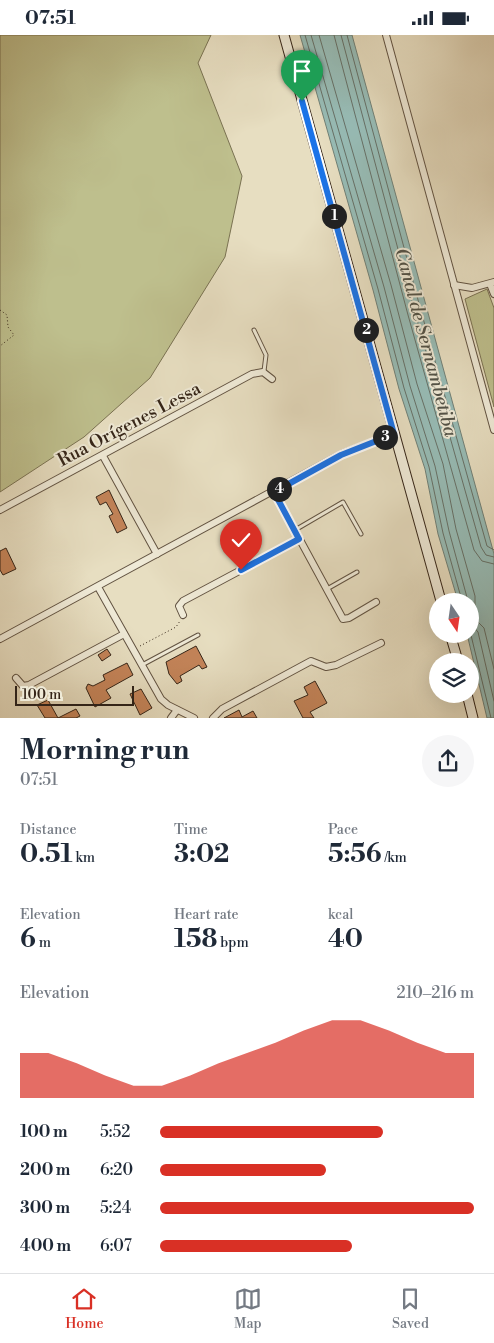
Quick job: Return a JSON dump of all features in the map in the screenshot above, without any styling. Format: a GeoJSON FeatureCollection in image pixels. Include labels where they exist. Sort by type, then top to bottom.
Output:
{"type":"FeatureCollection","features":[{"type":"Feature","properties":{"kind":"street"},"geometry":{"type":"LineString","coordinates":[[284,35],[439,593]]}},
{"type":"Feature","properties":{"kind":"street"},"geometry":{"type":"LineString","coordinates":[[386,35],[494,430]]}},
{"type":"Feature","properties":{"kind":"street"},"geometry":{"type":"LineString","coordinates":[[454,285],[472,288],[492,283],[494,294]]}},
{"type":"Feature","properties":{"kind":"street"},"geometry":{"type":"LineString","coordinates":[[263,372],[272,379]]}},
{"type":"Feature","properties":{"kind":"street","name":"Rua Orígenes Lessa"},"geometry":{"type":"LineString","coordinates":[[0,510],[103,456],[252,373],[263,372]]}},
{"type":"Feature","properties":{"kind":"street"},"geometry":{"type":"LineString","coordinates":[[0,639],[341,455],[394,434]]}},
{"type":"Feature","properties":{"kind":"street"},"geometry":{"type":"LineString","coordinates":[[103,456],[157,554]]}},
{"type":"Feature","properties":{"kind":"street"},"geometry":{"type":"LineString","coordinates":[[274,492],[343,619],[349,618],[376,601]]}},
{"type":"Feature","properties":{"kind":"street"},"geometry":{"type":"LineString","coordinates":[[183,615],[179,606],[183,601],[299,539]]}},
{"type":"Feature","properties":{"kind":"street"},"geometry":{"type":"LineString","coordinates":[[98,587],[161,699],[177,710],[194,718]]}},
{"type":"Feature","properties":{"kind":"street"},"geometry":{"type":"LineString","coordinates":[[16,678],[23,686],[30,685],[124,634]]}},
{"type":"Feature","properties":{"kind":"street"},"geometry":{"type":"LineString","coordinates":[[213,718],[222,709],[311,661],[320,665],[336,665],[381,643]]}},
{"type":"Feature","properties":{"kind":"street"},"geometry":{"type":"LineString","coordinates":[[469,703],[473,718]]}},
{"type":"Feature","properties":{"kind":"street"},"geometry":{"type":"LineString","coordinates":[[172,718],[177,710]]}},
{"type":"Feature","properties":{"kind":"lane"},"geometry":{"type":"LineString","coordinates":[[254,330],[266,355],[263,372]]}},
{"type":"Feature","properties":{"kind":"lane"},"geometry":{"type":"LineString","coordinates":[[294,530],[343,503],[361,533]]}},
{"type":"Feature","properties":{"kind":"lane"},"geometry":{"type":"LineString","coordinates":[[327,589],[357,572]]}},
{"type":"Feature","properties":{"kind":"lane"},"geometry":{"type":"LineString","coordinates":[[142,665],[198,635]]}},
{"type":"Feature","properties":{"kind":"path"},"geometry":{"type":"LineString","coordinates":[[0,310],[7,315],[8,327],[14,335],[0,346]]}},
{"type":"Feature","properties":{"kind":"path"},"geometry":{"type":"LineString","coordinates":[[133,650],[176,627],[183,615]]}},
{"type":"Feature","properties":{"kind":"green space"},"geometry":{"type":"Polygon","coordinates":[[[0,35],[211,35],[198,63],[242,176],[225,257],[150,378],[84,437],[0,492],[0,35]]]}},
{"type":"Feature","properties":{"kind":"green space"},"geometry":{"type":"Polygon","coordinates":[[[487,289],[494,308],[494,407],[465,299],[487,289]]]}},
{"type":"Feature","properties":{"kind":"water","name":"Canal de Sernambetiba"},"geometry":{"type":"Polygon","coordinates":[[[300,35],[352,35],[494,554],[494,718],[487,718],[479,684],[479,653],[472,653],[469,643],[479,643],[479,593],[456,593],[438,534],[425,469],[399,389],[373,290],[300,35]]]}},
{"type":"Feature","properties":{"kind":"building"},"geometry":{"type":"Polygon","coordinates":[[[109,490],[127,528],[117,533],[109,516],[113,514],[106,502],[100,505],[96,497],[109,490]]]}},
{"type":"Feature","properties":{"kind":"building"},"geometry":{"type":"Polygon","coordinates":[[[6,548],[16,569],[3,575],[0,570],[0,551],[6,548]]]}},
{"type":"Feature","properties":{"kind":"building"},"geometry":{"type":"Polygon","coordinates":[[[196,646],[207,667],[202,669],[199,665],[180,676],[182,681],[177,684],[169,674],[166,662],[196,646]]]}},
{"type":"Feature","properties":{"kind":"building"},"geometry":{"type":"Polygon","coordinates":[[[107,649],[111,655],[102,661],[98,655],[107,649]]]}},
{"type":"Feature","properties":{"kind":"building"},"geometry":{"type":"Polygon","coordinates":[[[127,663],[133,675],[106,690],[111,698],[95,707],[86,688],[88,684],[93,686],[105,680],[103,675],[127,663]]]}},
{"type":"Feature","properties":{"kind":"building"},"geometry":{"type":"Polygon","coordinates":[[[315,681],[327,703],[310,712],[314,718],[303,718],[294,701],[308,695],[304,687],[315,681]]]}},
{"type":"Feature","properties":{"kind":"building"},"geometry":{"type":"Polygon","coordinates":[[[141,689],[152,708],[140,715],[130,694],[141,689]]]}},
{"type":"Feature","properties":{"kind":"building"},"geometry":{"type":"Polygon","coordinates":[[[48,700],[58,718],[45,718],[37,705],[48,700]]]}},
{"type":"Feature","properties":{"kind":"building"},"geometry":{"type":"Polygon","coordinates":[[[76,709],[80,716],[76,718],[58,718],[76,709]]]}},
{"type":"Feature","properties":{"kind":"building"},"geometry":{"type":"Polygon","coordinates":[[[239,710],[242,717],[253,711],[257,718],[224,718],[239,710]]]}},
{"type":"Feature","properties":{"kind":"route"},"geometry":{"type":"LineString","coordinates":[[241,570],[299,539],[274,492],[353,449],[394,434],[302,101]]}}]}
